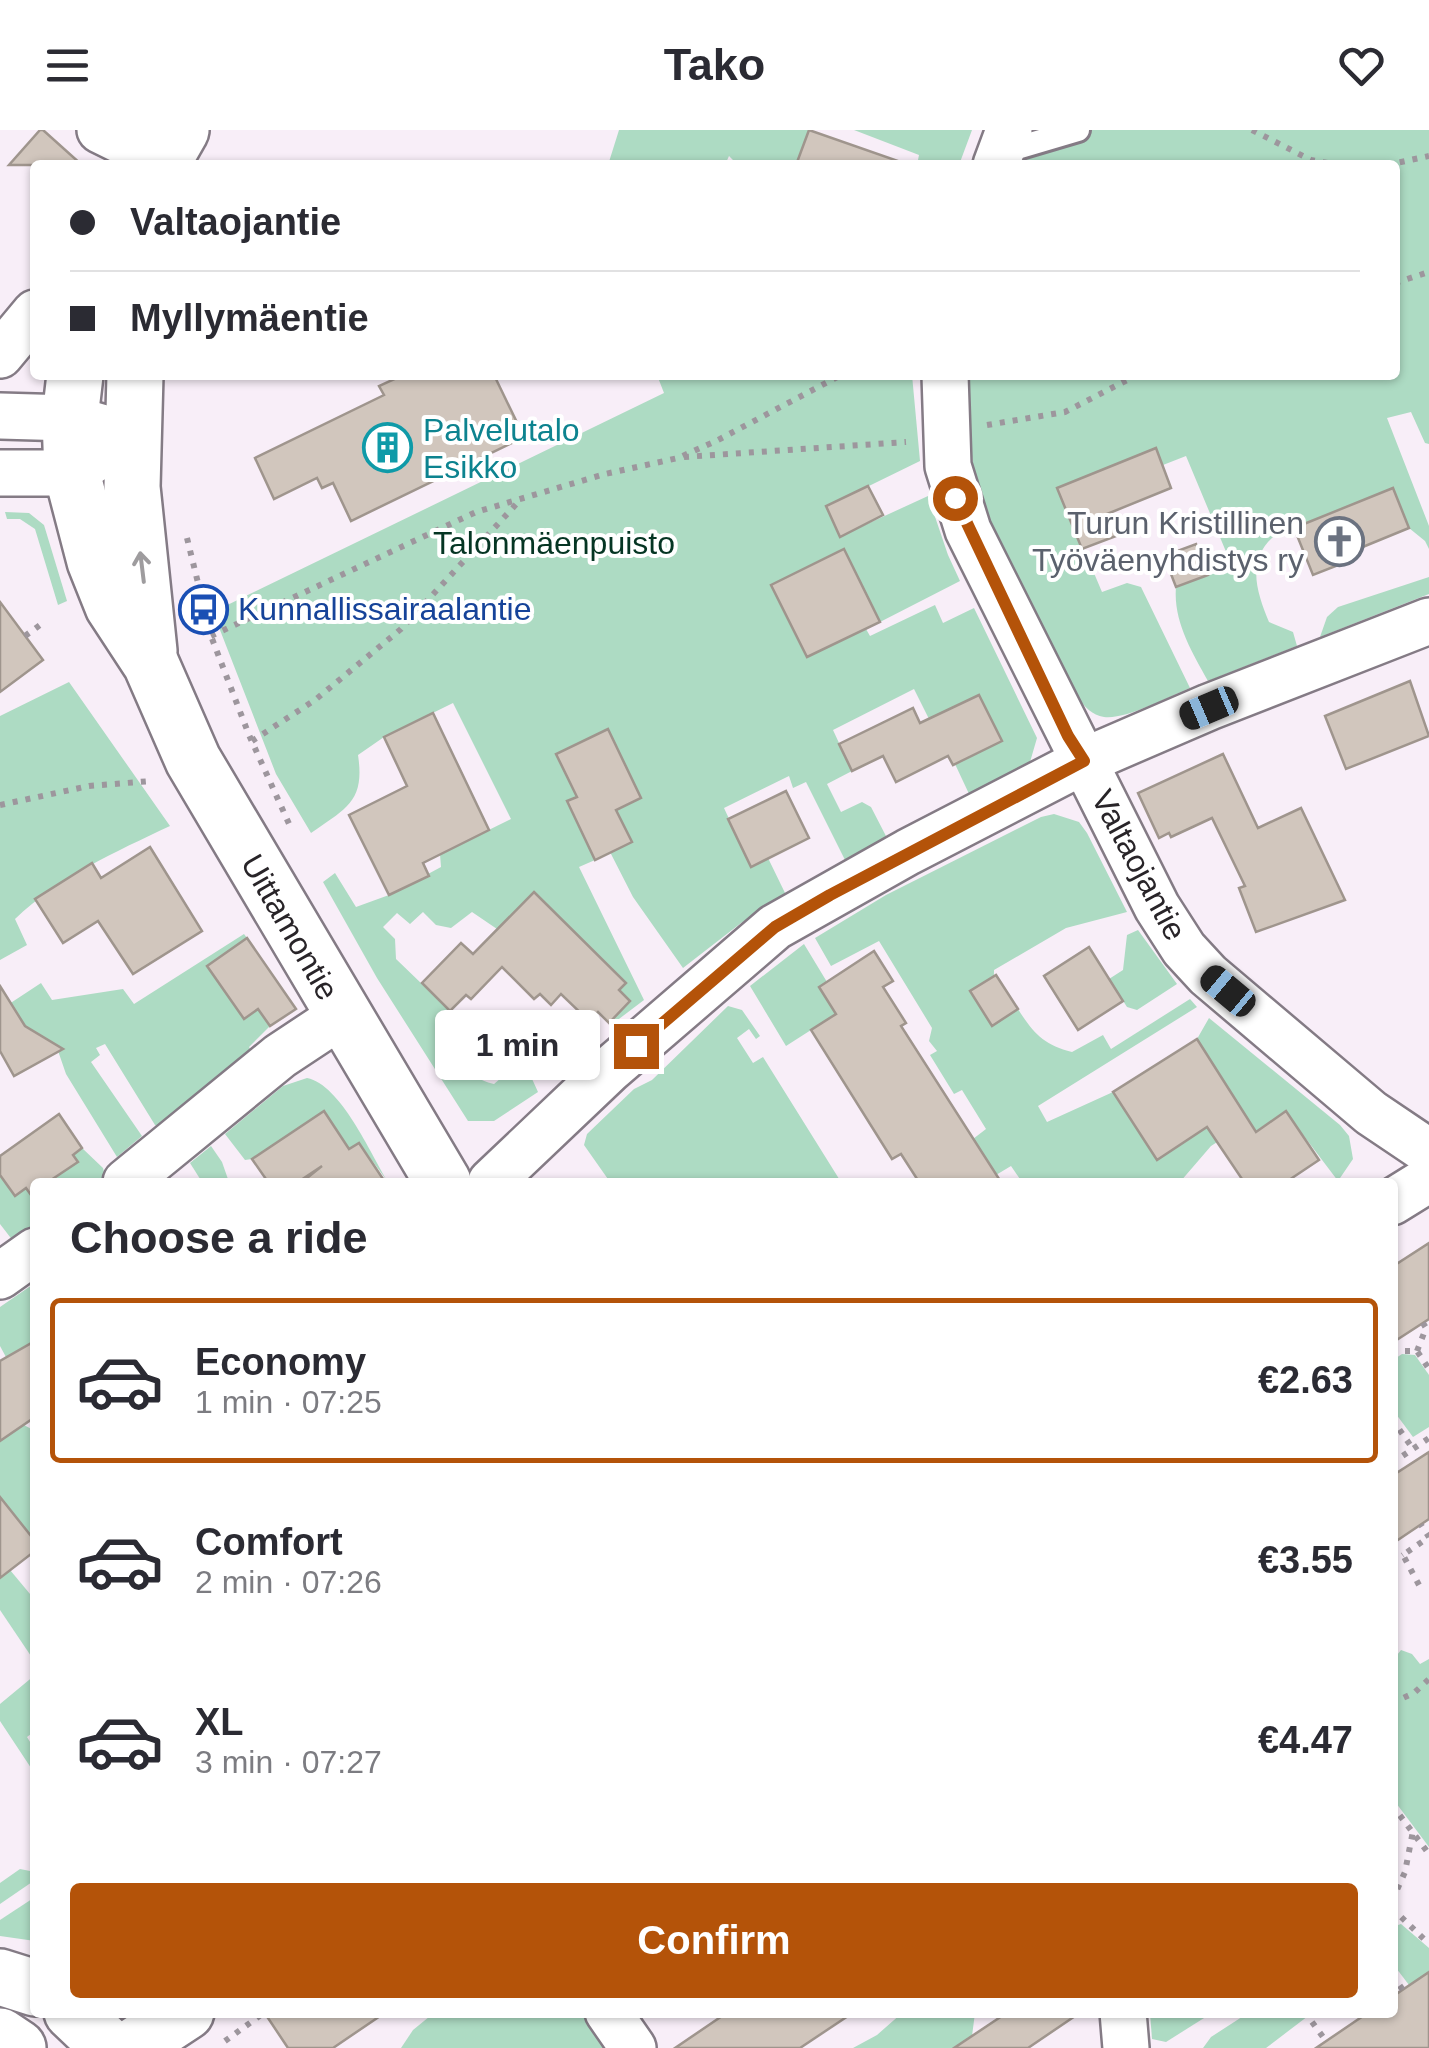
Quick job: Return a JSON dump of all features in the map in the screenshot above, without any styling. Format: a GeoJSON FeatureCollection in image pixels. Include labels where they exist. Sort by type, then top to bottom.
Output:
{"type":"FeatureCollection","features":[{"type":"Feature","properties":{"kind":"street"},"geometry":{"type":"LineString","coordinates":[[100,130],[168,155]]}},
{"type":"Feature","properties":{"kind":"street"},"geometry":{"type":"LineString","coordinates":[[0,355],[30,319]]}},
{"type":"Feature","properties":{"kind":"street","name":"Uittamontie"},"geometry":{"type":"LineString","coordinates":[[135,380],[132,487],[150,664]]}},
{"type":"Feature","properties":{"kind":"street","name":"Valtaojantie"},"geometry":{"type":"LineString","coordinates":[[945,380],[945,433],[955,498],[1068,736],[1157,907],[1184,949],[1208,975],[1371,1113],[1429,1152]]}},
{"type":"Feature","properties":{"kind":"street"},"geometry":{"type":"LineString","coordinates":[[0,416],[72,396],[132,436],[72,473],[0,473]]}},
{"type":"Feature","properties":{"kind":"street","name":"Uittamontie"},"geometry":{"type":"LineString","coordinates":[[72,396],[72,473],[113,606],[150,664],[194,760],[440,1178]]}},
{"type":"Feature","properties":{"kind":"street"},"geometry":{"type":"LineString","coordinates":[[494,1178],[609,1070],[775,927],[1084,761],[1429,621]]}},
{"type":"Feature","properties":{"kind":"street"},"geometry":{"type":"LineString","coordinates":[[131,1178],[280,1056],[342,1015]]}},
{"type":"Feature","properties":{"kind":"street"},"geometry":{"type":"LineString","coordinates":[[1398,1198],[1429,1178]]}},
{"type":"Feature","properties":{"kind":"street"},"geometry":{"type":"LineString","coordinates":[[0,1276],[30,1255]]}},
{"type":"Feature","properties":{"kind":"street"},"geometry":{"type":"LineString","coordinates":[[0,1977],[30,1986]]}},
{"type":"Feature","properties":{"kind":"street"},"geometry":{"type":"LineString","coordinates":[[78,2018],[110,2048]]}},
{"type":"Feature","properties":{"kind":"street"},"geometry":{"type":"LineString","coordinates":[[131,2048],[177,2018]]}},
{"type":"Feature","properties":{"kind":"street"},"geometry":{"type":"LineString","coordinates":[[612,2018],[633,2048]]}},
{"type":"Feature","properties":{"kind":"street"},"geometry":{"type":"LineString","coordinates":[[1124,2018],[1126,2048]]}},
{"type":"Feature","properties":{"kind":"street"},"geometry":{"type":"LineString","coordinates":[[0,2036],[18,2048]]}},
{"type":"Feature","properties":{"kind":"lane"},"geometry":{"type":"LineString","coordinates":[[1002,150],[1078,130]]}},
{"type":"Feature","properties":{"kind":"path"},"geometry":{"type":"LineString","coordinates":[[1252,130],[1311,160]]}},
{"type":"Feature","properties":{"kind":"path"},"geometry":{"type":"LineString","coordinates":[[1400,162],[1429,156]]}},
{"type":"Feature","properties":{"kind":"path"},"geometry":{"type":"LineString","coordinates":[[1400,281],[1429,272]]}},
{"type":"Feature","properties":{"kind":"path"},"geometry":{"type":"LineString","coordinates":[[678,458],[831,380]]}},
{"type":"Feature","properties":{"kind":"path"},"geometry":{"type":"LineString","coordinates":[[982,426],[1065,412],[1128,380]]}},
{"type":"Feature","properties":{"kind":"path"},"geometry":{"type":"LineString","coordinates":[[210,636],[476,512],[605,474],[678,458],[890,445],[922,438]]}},
{"type":"Feature","properties":{"kind":"path"},"geometry":{"type":"LineString","coordinates":[[252,741],[315,700],[401,629],[521,499]]}},
{"type":"Feature","properties":{"kind":"path"},"geometry":{"type":"LineString","coordinates":[[184,520],[210,636],[290,826]]}},
{"type":"Feature","properties":{"kind":"path"},"geometry":{"type":"LineString","coordinates":[[25,636],[40,624]]}},
{"type":"Feature","properties":{"kind":"path"},"geometry":{"type":"LineString","coordinates":[[0,805],[89,786],[150,781]]}},
{"type":"Feature","properties":{"kind":"path"},"geometry":{"type":"LineString","coordinates":[[1417,1351],[1426,1328],[1423,1323]]}},
{"type":"Feature","properties":{"kind":"path"},"geometry":{"type":"LineString","coordinates":[[1398,1351],[1417,1351]]}},
{"type":"Feature","properties":{"kind":"path"},"geometry":{"type":"LineString","coordinates":[[1417,1351],[1429,1369]]}},
{"type":"Feature","properties":{"kind":"path"},"geometry":{"type":"LineString","coordinates":[[1398,1427],[1413,1449]]}},
{"type":"Feature","properties":{"kind":"path"},"geometry":{"type":"LineString","coordinates":[[1398,1459],[1429,1438]]}},
{"type":"Feature","properties":{"kind":"path"},"geometry":{"type":"LineString","coordinates":[[1398,1559],[1429,1537],[1421,1525]]}},
{"type":"Feature","properties":{"kind":"path"},"geometry":{"type":"LineString","coordinates":[[1403,1556],[1419,1585]]}},
{"type":"Feature","properties":{"kind":"path"},"geometry":{"type":"LineString","coordinates":[[1398,1701],[1414,1694],[1429,1679]]}},
{"type":"Feature","properties":{"kind":"path"},"geometry":{"type":"LineString","coordinates":[[1398,1813],[1429,1854]]}},
{"type":"Feature","properties":{"kind":"path"},"geometry":{"type":"LineString","coordinates":[[1398,1890],[1412,1831]]}},
{"type":"Feature","properties":{"kind":"path"},"geometry":{"type":"LineString","coordinates":[[1398,1911],[1429,1944]]}},
{"type":"Feature","properties":{"kind":"path"},"geometry":{"type":"LineString","coordinates":[[1398,1983],[1403,1990]]}},
{"type":"Feature","properties":{"kind":"path"},"geometry":{"type":"LineString","coordinates":[[216,2048],[256,2018]]}},
{"type":"Feature","properties":{"kind":"path"},"geometry":{"type":"LineString","coordinates":[[1312,2022],[1326,2041]]}},
{"type":"Feature","properties":{"kind":"green space"},"geometry":{"type":"Polygon","coordinates":[[[619,130],[809,130],[798,160],[733,160],[729,156],[727,160],[610,160],[619,130]]]}},
{"type":"Feature","properties":{"kind":"green space"},"geometry":{"type":"Polygon","coordinates":[[[854,130],[972,130],[961,160],[918,160],[919,155],[854,130]]]}},
{"type":"Feature","properties":{"kind":"green space"},"geometry":{"type":"Polygon","coordinates":[[[1027,130],[1429,130],[1429,444],[1411,412],[1387,418],[1429,526],[1429,549],[1409,528],[1392,488],[1273,537],[1259,556],[1258,589],[1269,622],[1293,632],[1297,646],[1208,681],[1181,624],[1176,587],[1232,566],[1186,456],[1163,465],[1155,448],[1058,488],[1102,592],[1127,583],[1141,587],[1190,688],[1135,712],[1113,717],[1104,717],[1086,707],[993,528],[973,465],[964,380],[1400,380],[1400,160],[1017,160],[1027,130]]]}},
{"type":"Feature","properties":{"kind":"green space","name":"Talonmäenpuisto"},"geometry":{"type":"Polygon","coordinates":[[[659,380],[912,380],[920,461],[826,507],[841,536],[928,496],[960,581],[880,622],[772,585],[807,657],[866,629],[870,636],[935,605],[943,623],[974,608],[1037,738],[1030,762],[970,796],[955,764],[1002,741],[979,695],[929,719],[914,689],[833,730],[852,771],[827,784],[841,812],[862,802],[871,807],[887,838],[845,860],[806,782],[793,788],[789,776],[724,808],[751,866],[768,858],[786,895],[741,923],[683,968],[633,897],[610,852],[631,842],[616,810],[641,798],[609,730],[557,753],[577,797],[568,801],[595,860],[579,867],[644,1000],[611,1025],[630,1002],[619,990],[626,983],[535,892],[497,929],[472,912],[451,928],[436,925],[423,912],[410,924],[397,913],[383,927],[395,939],[396,959],[450,1011],[442,1025],[461,1062],[474,1076],[494,1084],[523,1059],[538,1092],[494,1121],[468,1121],[377,978],[323,882],[335,873],[356,907],[389,895],[441,867],[440,854],[511,819],[453,703],[384,737],[358,755],[359,783],[351,802],[311,833],[276,774],[213,612],[664,393],[659,380]]]}},
{"type":"Feature","properties":{"kind":"green space"},"geometry":{"type":"Polygon","coordinates":[[[5,512],[29,513],[44,525],[67,601],[58,605],[35,529],[20,519],[7,519],[5,512]]]}},
{"type":"Feature","properties":{"kind":"green space"},"geometry":{"type":"Polygon","coordinates":[[[1429,577],[1429,594],[1320,637],[1327,617],[1338,607],[1429,577]]]}},
{"type":"Feature","properties":{"kind":"green space"},"geometry":{"type":"Polygon","coordinates":[[[69,682],[170,826],[88,866],[32,904],[15,919],[27,945],[0,960],[0,716],[69,682]]]}},
{"type":"Feature","properties":{"kind":"green space"},"geometry":{"type":"Polygon","coordinates":[[[1054,814],[1079,822],[1127,912],[1066,928],[994,970],[993,1025],[1018,1009],[1034,1031],[1054,1046],[1072,1052],[1103,1035],[1111,1049],[1190,999],[1197,1007],[1038,1106],[1047,1122],[1113,1092],[1157,1160],[1239,1107],[1197,1039],[1209,1018],[1340,1125],[1349,1136],[1353,1159],[1340,1178],[1336,1178],[1285,1111],[1249,1136],[1242,1126],[1211,1146],[1183,1178],[1019,1178],[1011,1166],[996,1175],[973,1139],[986,1129],[962,1090],[954,1094],[930,1055],[937,1051],[929,1041],[932,1028],[879,941],[831,966],[815,938],[886,895],[1054,814]]]}},
{"type":"Feature","properties":{"kind":"green space"},"geometry":{"type":"Polygon","coordinates":[[[1138,930],[1177,984],[1137,1010],[1127,1007],[1109,979],[1123,970],[1127,935],[1138,930]]]}},
{"type":"Feature","properties":{"kind":"green space"},"geometry":{"type":"Polygon","coordinates":[[[244,934],[244,1018],[258,1009],[270,1026],[249,1047],[255,1057],[165,1132],[155,1125],[105,1044],[96,1048],[100,1055],[91,1062],[142,1136],[117,1157],[66,1074],[56,1045],[0,1010],[41,983],[52,1000],[123,989],[134,1004],[244,934]]]}},
{"type":"Feature","properties":{"kind":"green space"},"geometry":{"type":"Polygon","coordinates":[[[804,944],[827,982],[819,987],[836,1014],[786,1046],[750,986],[804,944]]]}},
{"type":"Feature","properties":{"kind":"green space"},"geometry":{"type":"Polygon","coordinates":[[[728,1006],[742,1010],[760,1036],[756,1039],[749,1029],[737,1038],[753,1063],[763,1057],[839,1178],[607,1178],[584,1145],[587,1134],[634,1089],[652,1080],[728,1006]]]}},
{"type":"Feature","properties":{"kind":"green space"},"geometry":{"type":"Polygon","coordinates":[[[307,1078],[320,1083],[343,1106],[386,1178],[359,1143],[349,1149],[324,1111],[245,1160],[225,1134],[283,1086],[307,1078]]]}},
{"type":"Feature","properties":{"kind":"green space"},"geometry":{"type":"Polygon","coordinates":[[[211,1146],[228,1178],[199,1178],[190,1163],[211,1146]]]}},
{"type":"Feature","properties":{"kind":"green space"},"geometry":{"type":"Polygon","coordinates":[[[82,1148],[103,1168],[106,1178],[54,1178],[77,1162],[73,1155],[82,1148]]]}},
{"type":"Feature","properties":{"kind":"green space"},"geometry":{"type":"Polygon","coordinates":[[[0,1175],[15,1196],[26,1188],[30,1190],[30,1237],[17,1246],[0,1224],[0,1175]]]}},
{"type":"Feature","properties":{"kind":"green space"},"geometry":{"type":"Polygon","coordinates":[[[30,1286],[30,1344],[23,1348],[13,1370],[0,1346],[0,1307],[30,1286]]]}},
{"type":"Feature","properties":{"kind":"green space"},"geometry":{"type":"Polygon","coordinates":[[[1415,1355],[1429,1375],[1429,1427],[1413,1437],[1398,1417],[1398,1357],[1415,1355]]]}},
{"type":"Feature","properties":{"kind":"green space"},"geometry":{"type":"Polygon","coordinates":[[[24,1425],[30,1428],[30,1535],[0,1497],[0,1441],[24,1425]]]}},
{"type":"Feature","properties":{"kind":"green space"},"geometry":{"type":"Polygon","coordinates":[[[0,1558],[30,1594],[30,1655],[0,1610],[0,1558]]]}},
{"type":"Feature","properties":{"kind":"green space"},"geometry":{"type":"Polygon","coordinates":[[[1401,1650],[1412,1654],[1420,1664],[1429,1659],[1429,1847],[1398,1806],[1401,1650]]]}},
{"type":"Feature","properties":{"kind":"green space"},"geometry":{"type":"Polygon","coordinates":[[[30,1679],[30,1766],[0,1721],[0,1704],[30,1679]]]}},
{"type":"Feature","properties":{"kind":"green space"},"geometry":{"type":"Polygon","coordinates":[[[20,1869],[30,1871],[30,1883],[0,1904],[0,1883],[20,1869]]]}},
{"type":"Feature","properties":{"kind":"green space"},"geometry":{"type":"Polygon","coordinates":[[[30,1900],[30,1940],[0,1936],[0,1920],[30,1900]]]}},
{"type":"Feature","properties":{"kind":"green space"},"geometry":{"type":"Polygon","coordinates":[[[1398,1925],[1429,1948],[1429,1972],[1409,1985],[1398,1971],[1398,1925]]]}},
{"type":"Feature","properties":{"kind":"green space"},"geometry":{"type":"Polygon","coordinates":[[[428,2018],[584,2018],[605,2048],[401,2048],[428,2018]]]}},
{"type":"Feature","properties":{"kind":"green space"},"geometry":{"type":"Polygon","coordinates":[[[896,2018],[974,2018],[972,2036],[980,2048],[853,2048],[896,2018]]]}},
{"type":"Feature","properties":{"kind":"green space"},"geometry":{"type":"Polygon","coordinates":[[[1150,2018],[1204,2018],[1166,2042],[1152,2039],[1150,2018]]]}},
{"type":"Feature","properties":{"kind":"green space"},"geometry":{"type":"Polygon","coordinates":[[[1240,2018],[1305,2018],[1266,2048],[1203,2048],[1211,2037],[1240,2018]]]}},
{"type":"Feature","properties":{"kind":"building"},"geometry":{"type":"Polygon","coordinates":[[[40,130],[76,160],[30,160],[30,165],[9,165],[40,130]]]}},
{"type":"Feature","properties":{"kind":"building"},"geometry":{"type":"Polygon","coordinates":[[[809,130],[895,160],[798,160],[809,130]]]}},
{"type":"Feature","properties":{"kind":"building","name":"Palvelutalo Esikko"},"geometry":{"type":"Polygon","coordinates":[[[392,380],[496,380],[524,437],[351,521],[333,483],[322,488],[317,478],[274,499],[255,458],[384,395],[379,386],[392,380]]]}},
{"type":"Feature","properties":{"kind":"building"},"geometry":{"type":"Polygon","coordinates":[[[1156,448],[1171,488],[1107,514],[1116,536],[1082,549],[1057,488],[1156,448]]]}},
{"type":"Feature","properties":{"kind":"building"},"geometry":{"type":"Polygon","coordinates":[[[868,486],[883,515],[840,537],[826,506],[868,486]]]}},
{"type":"Feature","properties":{"kind":"building","name":"Turun Kristillinen Työväenyhdistys ry"},"geometry":{"type":"Polygon","coordinates":[[[1393,488],[1409,528],[1348,553],[1351,560],[1313,575],[1294,528],[1393,488]]]}},
{"type":"Feature","properties":{"kind":"building"},"geometry":{"type":"Polygon","coordinates":[[[1196,544],[1208,575],[1176,587],[1164,556],[1196,544]]]}},
{"type":"Feature","properties":{"kind":"building"},"geometry":{"type":"Polygon","coordinates":[[[844,549],[880,622],[807,657],[771,585],[844,549]]]}},
{"type":"Feature","properties":{"kind":"building"},"geometry":{"type":"Polygon","coordinates":[[[0,602],[43,660],[0,692],[0,602]]]}},
{"type":"Feature","properties":{"kind":"building"},"geometry":{"type":"Polygon","coordinates":[[[1410,681],[1429,736],[1346,769],[1325,716],[1410,681]]]}},
{"type":"Feature","properties":{"kind":"building"},"geometry":{"type":"Polygon","coordinates":[[[979,695],[1002,741],[953,765],[948,756],[896,782],[883,756],[852,771],[839,744],[913,708],[920,723],[979,695]]]}},
{"type":"Feature","properties":{"kind":"building"},"geometry":{"type":"Polygon","coordinates":[[[433,713],[489,830],[423,863],[429,876],[389,895],[349,815],[407,786],[384,737],[433,713]]]}},
{"type":"Feature","properties":{"kind":"building"},"geometry":{"type":"Polygon","coordinates":[[[608,729],[641,798],[616,810],[632,842],[595,860],[567,801],[577,797],[556,754],[608,729]]]}},
{"type":"Feature","properties":{"kind":"building"},"geometry":{"type":"Polygon","coordinates":[[[1223,754],[1258,828],[1301,808],[1345,900],[1256,932],[1239,888],[1245,886],[1212,818],[1171,837],[1169,833],[1159,838],[1138,793],[1223,754]]]}},
{"type":"Feature","properties":{"kind":"building"},"geometry":{"type":"Polygon","coordinates":[[[786,791],[809,838],[751,867],[728,819],[786,791]]]}},
{"type":"Feature","properties":{"kind":"building"},"geometry":{"type":"Polygon","coordinates":[[[150,847],[202,931],[133,974],[98,921],[63,943],[35,899],[92,863],[101,878],[150,847]]]}},
{"type":"Feature","properties":{"kind":"building"},"geometry":{"type":"Polygon","coordinates":[[[534,892],[626,983],[619,990],[630,1001],[609,1023],[598,1012],[589,1021],[561,994],[551,1005],[540,994],[534,999],[502,967],[471,999],[466,995],[450,1011],[422,983],[461,943],[473,954],[534,892]]]}},
{"type":"Feature","properties":{"kind":"building"},"geometry":{"type":"Polygon","coordinates":[[[247,938],[296,1009],[270,1026],[258,1009],[244,1019],[207,966],[247,938]]]}},
{"type":"Feature","properties":{"kind":"building"},"geometry":{"type":"Polygon","coordinates":[[[1089,947],[1123,1001],[1078,1030],[1044,976],[1089,947]]]}},
{"type":"Feature","properties":{"kind":"building"},"geometry":{"type":"Polygon","coordinates":[[[874,951],[893,981],[883,987],[906,1023],[901,1026],[998,1178],[916,1178],[901,1154],[892,1159],[811,1030],[836,1014],[819,987],[874,951]]]}},
{"type":"Feature","properties":{"kind":"building"},"geometry":{"type":"Polygon","coordinates":[[[996,975],[1018,1009],[992,1026],[970,991],[996,975]]]}},
{"type":"Feature","properties":{"kind":"building"},"geometry":{"type":"Polygon","coordinates":[[[0,986],[25,1026],[63,1049],[14,1076],[0,1051],[0,986]]]}},
{"type":"Feature","properties":{"kind":"building"},"geometry":{"type":"Polygon","coordinates":[[[1197,1039],[1256,1132],[1286,1111],[1319,1160],[1292,1178],[1241,1178],[1207,1127],[1157,1160],[1113,1092],[1197,1039]]]}},
{"type":"Feature","properties":{"kind":"building"},"geometry":{"type":"Polygon","coordinates":[[[324,1111],[349,1149],[359,1143],[382,1178],[307,1178],[322,1166],[304,1178],[265,1178],[252,1159],[324,1111]]]}},
{"type":"Feature","properties":{"kind":"building"},"geometry":{"type":"Polygon","coordinates":[[[59,1114],[82,1148],[73,1155],[78,1162],[54,1178],[30,1178],[30,1194],[26,1188],[15,1196],[0,1175],[0,1156],[59,1114]]]}},
{"type":"Feature","properties":{"kind":"building"},"geometry":{"type":"Polygon","coordinates":[[[1429,1243],[1429,1319],[1398,1339],[1398,1263],[1429,1243]]]}},
{"type":"Feature","properties":{"kind":"building"},"geometry":{"type":"Polygon","coordinates":[[[30,1344],[30,1420],[0,1441],[0,1361],[30,1344]]]}},
{"type":"Feature","properties":{"kind":"building"},"geometry":{"type":"Polygon","coordinates":[[[1429,1452],[1429,1519],[1398,1540],[1398,1472],[1429,1452]]]}},
{"type":"Feature","properties":{"kind":"building"},"geometry":{"type":"Polygon","coordinates":[[[0,1497],[30,1535],[30,1555],[0,1578],[0,1497]]]}},
{"type":"Feature","properties":{"kind":"building"},"geometry":{"type":"Polygon","coordinates":[[[1429,1972],[1429,2048],[1316,2048],[1360,2018],[1398,2018],[1398,1993],[1429,1972]]]}},
{"type":"Feature","properties":{"kind":"building"},"geometry":{"type":"Polygon","coordinates":[[[268,2018],[377,2018],[333,2048],[288,2048],[268,2018]]]}},
{"type":"Feature","properties":{"kind":"building"},"geometry":{"type":"Polygon","coordinates":[[[719,2018],[845,2018],[800,2048],[675,2048],[719,2018]]]}},
{"type":"Feature","properties":{"kind":"building"},"geometry":{"type":"Polygon","coordinates":[[[999,2018],[1072,2018],[1028,2048],[954,2048],[999,2018]]]}},
{"type":"Feature","properties":{"kind":"place","name":"Palvelutalo Esikko"},"geometry":{"type":"Point","coordinates":[388,448]}},
{"type":"Feature","properties":{"kind":"place","name":"Turun Kristillinen Työväenyhdistys ry"},"geometry":{"type":"Point","coordinates":[1339,541]}},
{"type":"Feature","properties":{"kind":"place","name":"Kunnallissairaalantie"},"geometry":{"type":"Point","coordinates":[203,609]}},
{"type":"Feature","properties":{"kind":"route"},"geometry":{"type":"LineString","coordinates":[[636,1046],[775,927],[908,852],[1050,782],[1084,761],[1068,736],[955,498]]}}]}
